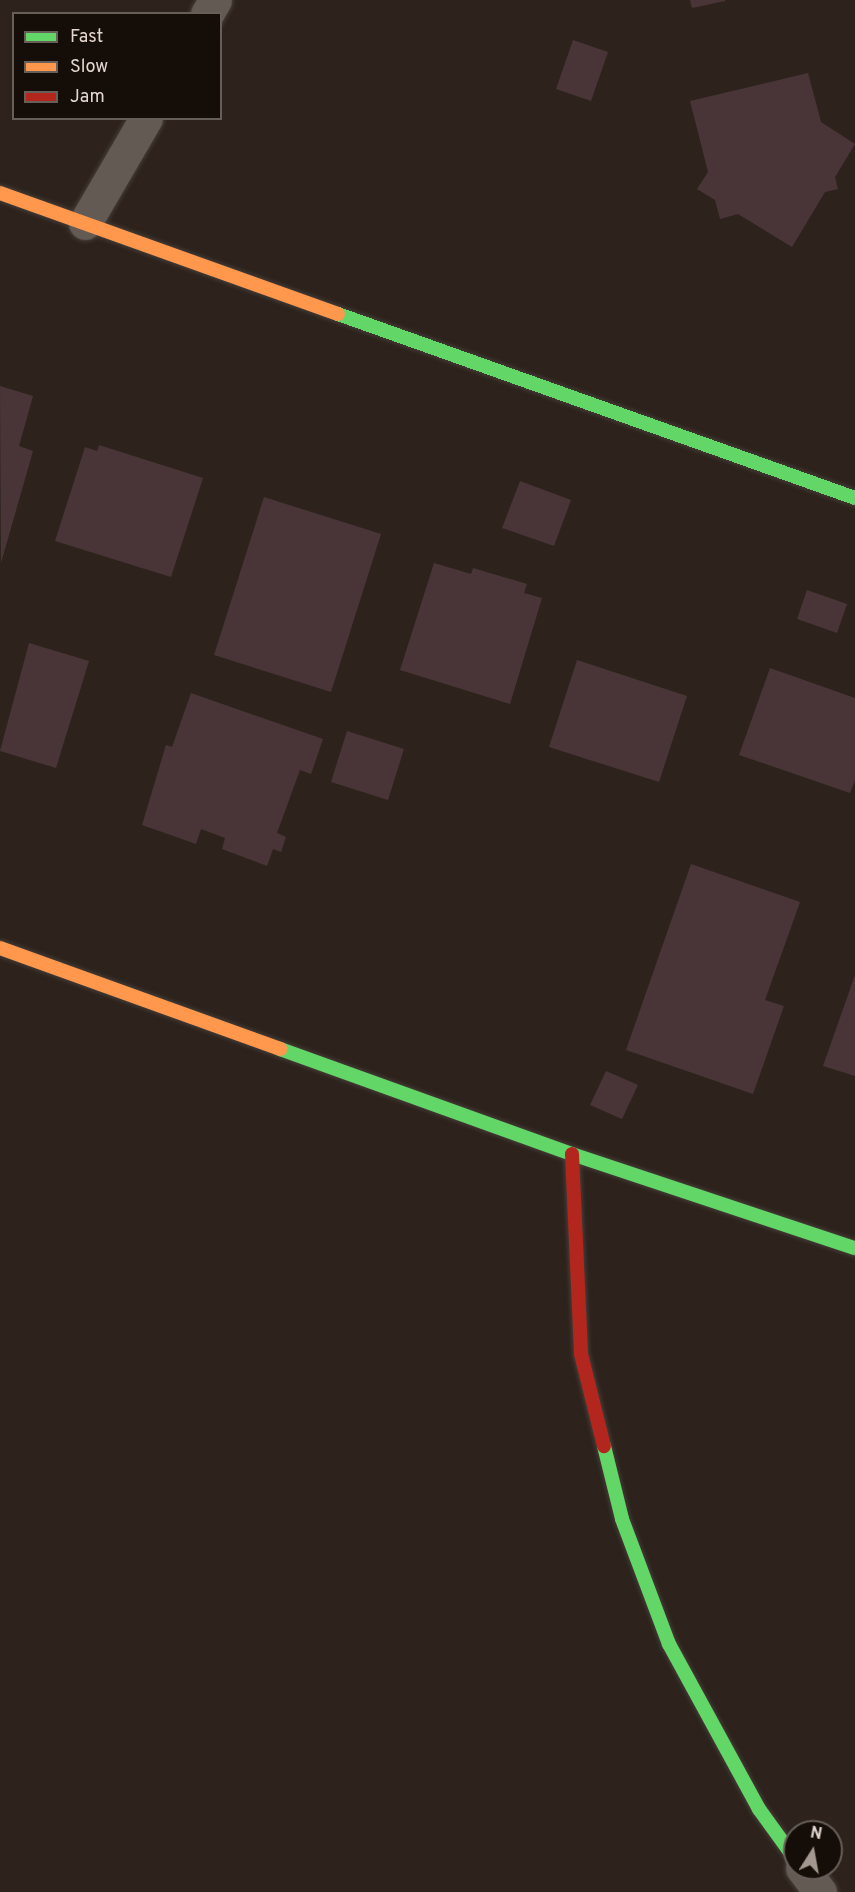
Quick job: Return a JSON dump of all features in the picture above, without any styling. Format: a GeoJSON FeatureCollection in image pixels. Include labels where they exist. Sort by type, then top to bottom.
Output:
{"type":"FeatureCollection","features":[{"type":"Feature","properties":{"kind":"street"},"geometry":{"type":"LineString","coordinates":[[85,223],[145,120]]}},
{"type":"Feature","properties":{"kind":"street"},"geometry":{"type":"LineString","coordinates":[[0,193],[855,498]]}},
{"type":"Feature","properties":{"kind":"street"},"geometry":{"type":"LineString","coordinates":[[0,948],[572,1154],[855,1248]]}},
{"type":"Feature","properties":{"kind":"street"},"geometry":{"type":"LineString","coordinates":[[572,1154],[581,1354],[622,1519],[669,1644],[759,1809],[783,1842]]}},
{"type":"Feature","properties":{"kind":"building"},"geometry":{"type":"Polygon","coordinates":[[[690,0],[725,0],[725,1],[692,8],[690,0]]]}},
{"type":"Feature","properties":{"kind":"building"},"geometry":{"type":"Polygon","coordinates":[[[573,40],[608,52],[591,101],[556,89],[573,40]]]}},
{"type":"Feature","properties":{"kind":"building"},"geometry":{"type":"Polygon","coordinates":[[[808,73],[821,122],[855,144],[835,177],[838,189],[825,192],[792,247],[738,214],[720,219],[715,200],[697,189],[708,172],[690,101],[808,73]]]}},
{"type":"Feature","properties":{"kind":"building"},"geometry":{"type":"Polygon","coordinates":[[[0,386],[33,396],[19,446],[33,451],[1,563],[0,386]]]}},
{"type":"Feature","properties":{"kind":"building"},"geometry":{"type":"Polygon","coordinates":[[[99,445],[203,478],[171,577],[55,541],[85,447],[97,451],[99,445]]]}},
{"type":"Feature","properties":{"kind":"building"},"geometry":{"type":"Polygon","coordinates":[[[520,481],[571,500],[554,546],[502,528],[520,481]]]}},
{"type":"Feature","properties":{"kind":"building"},"geometry":{"type":"Polygon","coordinates":[[[264,497],[381,534],[331,692],[214,655],[264,497]]]}},
{"type":"Feature","properties":{"kind":"building"},"geometry":{"type":"Polygon","coordinates":[[[434,563],[471,574],[473,568],[527,584],[524,593],[542,598],[510,704],[400,670],[434,563]]]}},
{"type":"Feature","properties":{"kind":"building"},"geometry":{"type":"Polygon","coordinates":[[[807,590],[847,604],[837,633],[797,619],[807,590]]]}},
{"type":"Feature","properties":{"kind":"building"},"geometry":{"type":"Polygon","coordinates":[[[29,643],[89,661],[56,768],[0,751],[29,643]]]}},
{"type":"Feature","properties":{"kind":"building"},"geometry":{"type":"Polygon","coordinates":[[[577,660],[687,696],[659,782],[549,747],[577,660]]]}},
{"type":"Feature","properties":{"kind":"building"},"geometry":{"type":"Polygon","coordinates":[[[770,668],[855,698],[855,780],[850,793],[739,755],[770,668]]]}},
{"type":"Feature","properties":{"kind":"building"},"geometry":{"type":"Polygon","coordinates":[[[191,693],[323,739],[311,774],[300,770],[277,833],[286,837],[281,852],[273,849],[267,866],[222,849],[225,838],[201,829],[196,844],[142,825],[166,745],[172,747],[191,693]]]}},
{"type":"Feature","properties":{"kind":"building"},"geometry":{"type":"Polygon","coordinates":[[[347,731],[404,749],[388,800],[331,782],[347,731]]]}},
{"type":"Feature","properties":{"kind":"building"},"geometry":{"type":"Polygon","coordinates":[[[691,864],[800,902],[765,1000],[784,1006],[753,1094],[626,1050],[691,864]]]}},
{"type":"Feature","properties":{"kind":"building"},"geometry":{"type":"Polygon","coordinates":[[[855,975],[855,1076],[823,1066],[855,975]]]}},
{"type":"Feature","properties":{"kind":"building"},"geometry":{"type":"Polygon","coordinates":[[[606,1071],[638,1085],[622,1119],[590,1105],[606,1071]]]}},
{"type":"Feature","properties":{"kind":"traffic: fast"},"geometry":{"type":"LineString","coordinates":[[338,314],[855,498]]}},
{"type":"Feature","properties":{"kind":"traffic: fast"},"geometry":{"type":"LineString","coordinates":[[280,1049],[572,1154],[855,1248]]}},
{"type":"Feature","properties":{"kind":"traffic: fast"},"geometry":{"type":"LineString","coordinates":[[604,1446],[622,1519],[669,1644],[759,1809],[783,1842]]}},
{"type":"Feature","properties":{"kind":"traffic: slow"},"geometry":{"type":"LineString","coordinates":[[0,193],[338,314]]}},
{"type":"Feature","properties":{"kind":"traffic: slow"},"geometry":{"type":"LineString","coordinates":[[0,948],[280,1049]]}},
{"type":"Feature","properties":{"kind":"traffic: jam"},"geometry":{"type":"LineString","coordinates":[[572,1154],[581,1354],[604,1446]]}}]}
